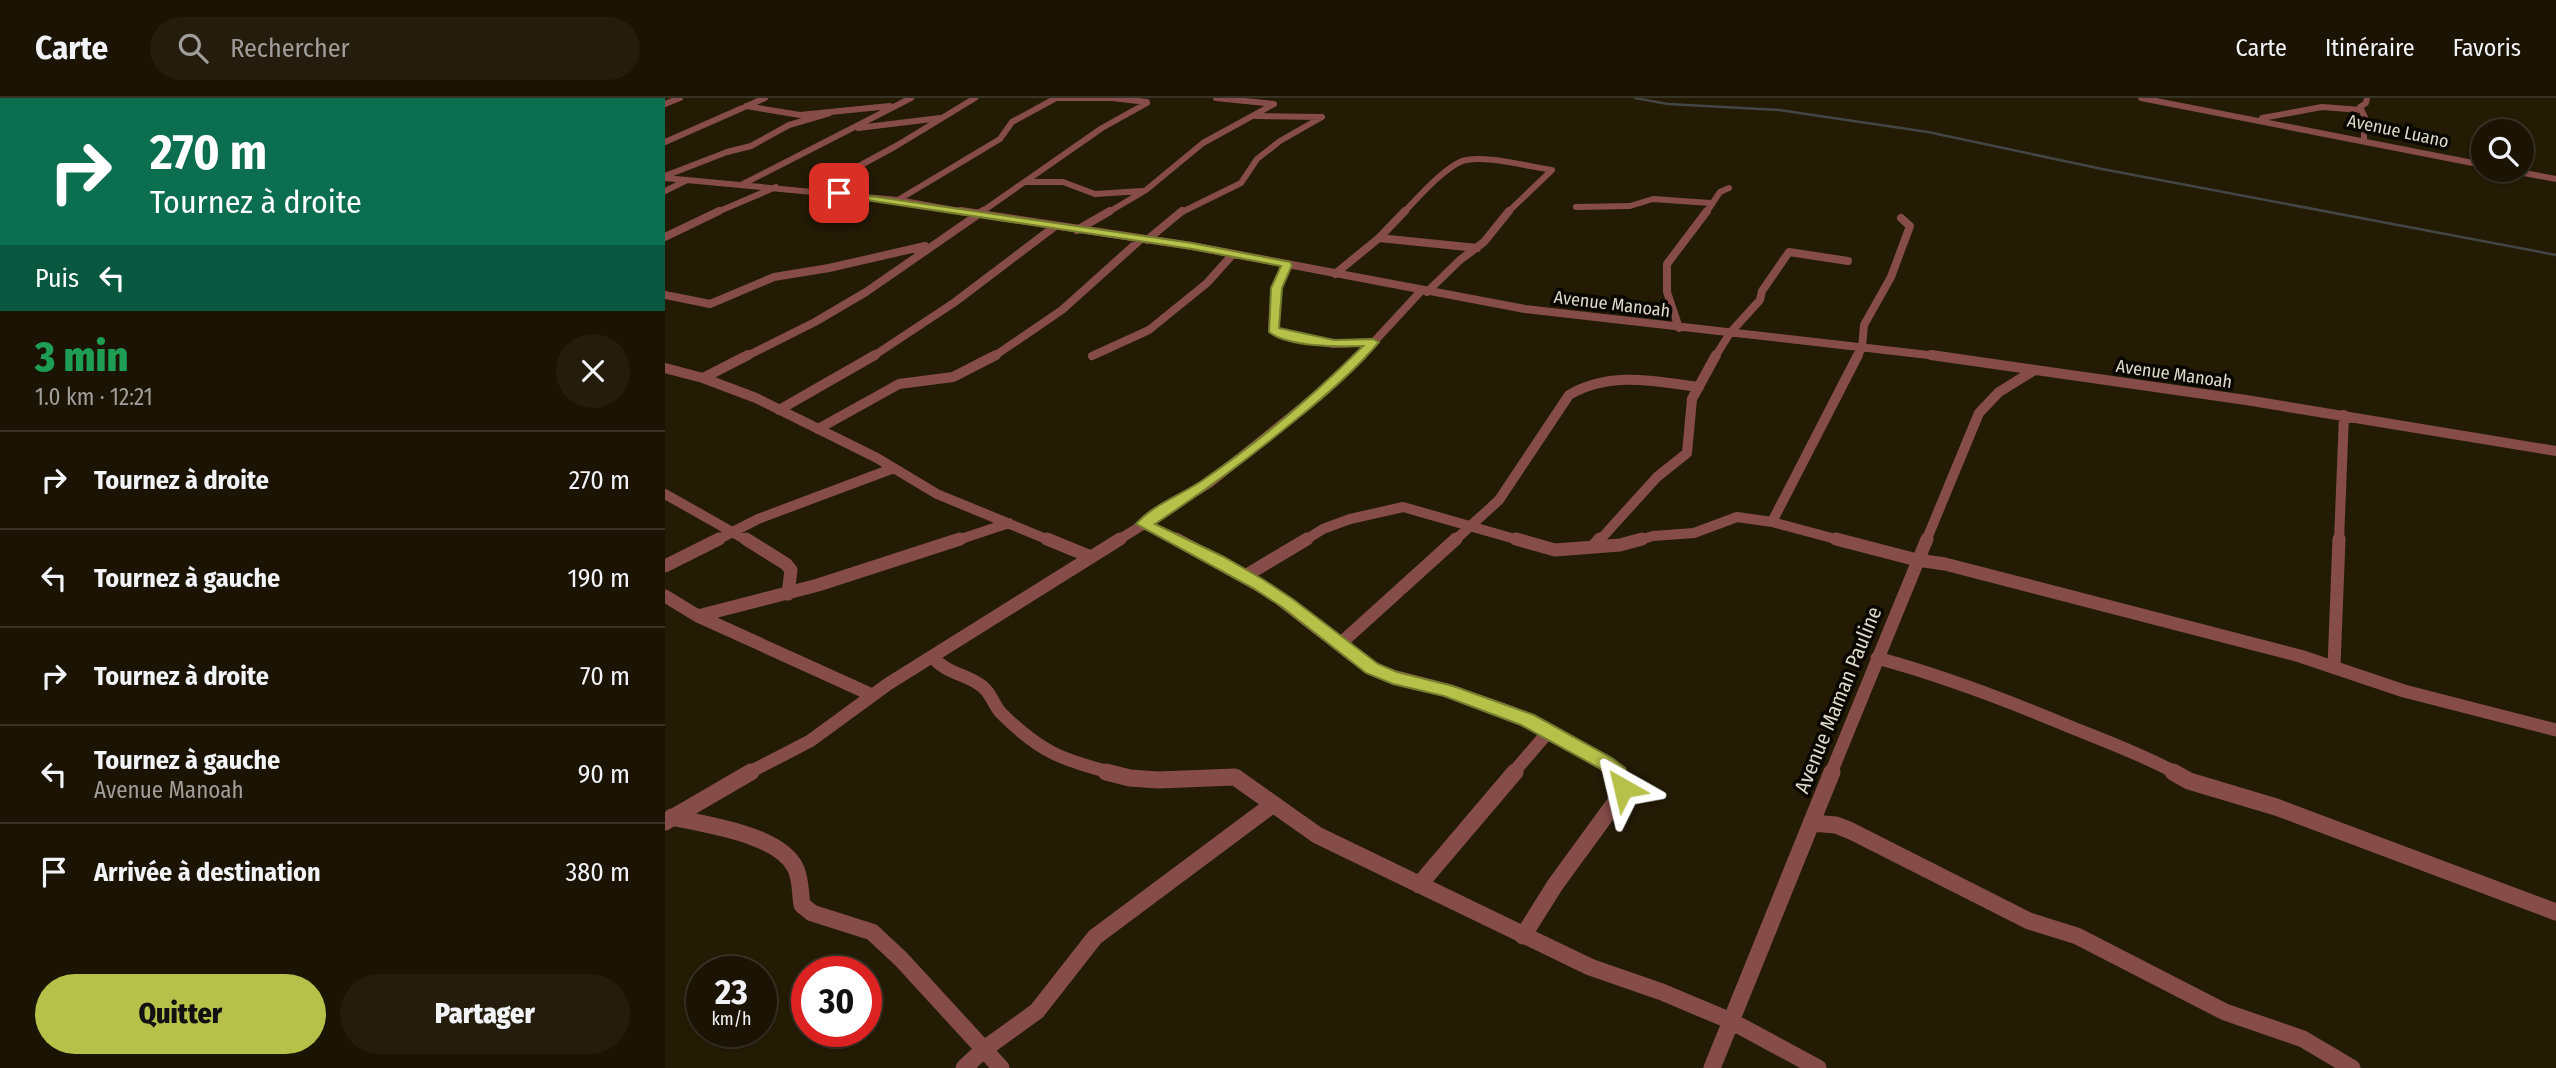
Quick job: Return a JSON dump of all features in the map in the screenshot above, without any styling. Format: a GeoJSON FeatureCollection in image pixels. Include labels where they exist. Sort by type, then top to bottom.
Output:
{"type":"FeatureCollection","features":[{"type":"Feature","properties":{"kind":"street"},"geometry":{"type":"LineString","coordinates":[[665,104],[680,98]]}},
{"type":"Feature","properties":{"kind":"street"},"geometry":{"type":"LineString","coordinates":[[665,142],[765,98]]}},
{"type":"Feature","properties":{"kind":"street"},"geometry":{"type":"LineString","coordinates":[[743,184],[911,98]]}},
{"type":"Feature","properties":{"kind":"street"},"geometry":{"type":"LineString","coordinates":[[813,191],[975,98]]}},
{"type":"Feature","properties":{"kind":"street"},"geometry":{"type":"LineString","coordinates":[[703,378],[866,292],[1102,128],[1147,103],[1112,98],[1055,98],[1012,122],[1000,139],[898,200]]}},
{"type":"Feature","properties":{"kind":"street"},"geometry":{"type":"LineString","coordinates":[[1077,230],[1146,190],[1203,143],[1274,104],[1216,98]]}},
{"type":"Feature","properties":{"kind":"street","name":"Avenue Luano"},"geometry":{"type":"LineString","coordinates":[[2141,98],[2364,139],[2471,162]]}},
{"type":"Feature","properties":{"kind":"street"},"geometry":{"type":"LineString","coordinates":[[2364,139],[2364,131],[2370,128],[2360,107],[2366,103],[2367,98]]}},
{"type":"Feature","properties":{"kind":"street"},"geometry":{"type":"LineString","coordinates":[[746,106],[791,114],[830,113]]}},
{"type":"Feature","properties":{"kind":"street"},"geometry":{"type":"LineString","coordinates":[[665,177],[727,152],[748,147],[789,125],[830,113],[864,107],[894,106]]}},
{"type":"Feature","properties":{"kind":"street"},"geometry":{"type":"LineString","coordinates":[[2259,119],[2322,107],[2361,110]]}},
{"type":"Feature","properties":{"kind":"street"},"geometry":{"type":"LineString","coordinates":[[818,429],[899,384],[953,376],[1005,351],[1062,310],[1182,211],[1241,183],[1257,159],[1279,141],[1322,117],[1252,116]]}},
{"type":"Feature","properties":{"kind":"street"},"geometry":{"type":"LineString","coordinates":[[847,130],[943,118]]}},
{"type":"Feature","properties":{"kind":"street"},"geometry":{"type":"LineString","coordinates":[[668,819],[810,741],[872,695],[1209,483],[1326,389],[1425,292],[1477,248],[1499,226],[1516,202],[1552,170],[1475,159],[1463,160],[1422,193],[1379,238],[1335,274]]}},
{"type":"Feature","properties":{"kind":"street"},"geometry":{"type":"LineString","coordinates":[[2534,175],[2556,179]]}},
{"type":"Feature","properties":{"kind":"street","name":"Avenue Manoah"},"geometry":{"type":"LineString","coordinates":[[665,177],[898,200],[1233,254],[1525,309],[1979,361],[2344,415],[2556,451]]}},
{"type":"Feature","properties":{"kind":"street"},"geometry":{"type":"LineString","coordinates":[[665,191],[687,180]]}},
{"type":"Feature","properties":{"kind":"street"},"geometry":{"type":"LineString","coordinates":[[1026,182],[1063,182],[1095,194],[1146,190]]}},
{"type":"Feature","properties":{"kind":"street"},"geometry":{"type":"LineString","coordinates":[[665,237],[700,219],[777,187]]}},
{"type":"Feature","properties":{"kind":"street"},"geometry":{"type":"LineString","coordinates":[[1679,328],[1667,292],[1667,264],[1685,243],[1710,203],[1728,188]]}},
{"type":"Feature","properties":{"kind":"street"},"geometry":{"type":"LineString","coordinates":[[1576,207],[1630,206],[1653,199],[1710,203]]}},
{"type":"Feature","properties":{"kind":"street"},"geometry":{"type":"LineString","coordinates":[[1772,522],[1862,348],[1861,332],[1865,319],[1883,292],[1906,242],[1910,226],[1901,218]]}},
{"type":"Feature","properties":{"kind":"street"},"geometry":{"type":"LineString","coordinates":[[779,410],[825,387],[948,309],[1054,227]]}},
{"type":"Feature","properties":{"kind":"street"},"geometry":{"type":"LineString","coordinates":[[1379,238],[1477,248]]}},
{"type":"Feature","properties":{"kind":"street"},"geometry":{"type":"LineString","coordinates":[[665,295],[710,304],[774,277],[829,268],[932,244]]}},
{"type":"Feature","properties":{"kind":"street"},"geometry":{"type":"LineString","coordinates":[[1594,546],[1657,477],[1686,453],[1692,399],[1730,333],[1751,312],[1789,252],[1847,261]]}},
{"type":"Feature","properties":{"kind":"street"},"geometry":{"type":"LineString","coordinates":[[1092,356],[1149,330],[1206,282],[1233,254]]}},
{"type":"Feature","properties":{"kind":"street"},"geometry":{"type":"LineString","coordinates":[[1287,265],[1277,288],[1273,330],[1279,334],[1334,344],[1373,342]]}},
{"type":"Feature","properties":{"kind":"street"},"geometry":{"type":"LineString","coordinates":[[665,368],[703,378],[779,410],[894,468],[937,494],[1091,557]]}},
{"type":"Feature","properties":{"kind":"street","name":"Avenue Maman Pauline"},"geometry":{"type":"LineString","coordinates":[[1712,1068],[1877,658],[1982,407],[2010,382],[2033,371]]}},
{"type":"Feature","properties":{"kind":"street"},"geometry":{"type":"LineString","coordinates":[[1340,644],[1509,489],[1569,395],[1584,385],[1619,380],[1699,387]]}},
{"type":"Feature","properties":{"kind":"street"},"geometry":{"type":"LineString","coordinates":[[2334,666],[2344,415]]}},
{"type":"Feature","properties":{"kind":"street"},"geometry":{"type":"LineString","coordinates":[[665,566],[733,531],[894,468]]}},
{"type":"Feature","properties":{"kind":"street"},"geometry":{"type":"LineString","coordinates":[[665,494],[764,549],[791,570],[787,594]]}},
{"type":"Feature","properties":{"kind":"street"},"geometry":{"type":"LineString","coordinates":[[1245,576],[1323,529],[1383,510],[1413,508],[1555,550],[1620,545],[1653,536],[1694,533],[1737,517],[1772,522],[1917,561],[1945,565],[2334,666],[2404,691],[2556,730]]}},
{"type":"Feature","properties":{"kind":"street"},"geometry":{"type":"LineString","coordinates":[[698,616],[787,594],[1009,523]]}},
{"type":"Feature","properties":{"kind":"street"},"geometry":{"type":"LineString","coordinates":[[1144,524],[1245,576],[1288,603],[1384,675],[1447,690],[1527,720],[1619,773],[1623,788],[1523,936]]}},
{"type":"Feature","properties":{"kind":"street"},"geometry":{"type":"LineString","coordinates":[[665,596],[698,616],[872,695]]}},
{"type":"Feature","properties":{"kind":"street"},"geometry":{"type":"LineString","coordinates":[[933,657],[939,665],[984,687],[997,709],[1023,735],[1063,760],[1130,778],[1157,780],[1235,777],[1317,835],[1590,967],[1662,992],[1731,1021],[1818,1068]]}},
{"type":"Feature","properties":{"kind":"street"},"geometry":{"type":"LineString","coordinates":[[1877,658],[1929,672],[2030,710],[2152,760],[2189,781],[2276,807],[2556,912]]}},
{"type":"Feature","properties":{"kind":"street"},"geometry":{"type":"LineString","coordinates":[[1419,885],[1549,731]]}},
{"type":"Feature","properties":{"kind":"street"},"geometry":{"type":"LineString","coordinates":[[964,1068],[983,1050],[1037,1011],[1095,937],[1272,805]]}},
{"type":"Feature","properties":{"kind":"street"},"geometry":{"type":"LineString","coordinates":[[668,819],[766,842],[786,855],[795,866],[801,905],[812,913],[871,932],[901,958],[1001,1068]]}},
{"type":"Feature","properties":{"kind":"street"},"geometry":{"type":"LineString","coordinates":[[1811,823],[1836,825],[1851,831],[2029,921],[2077,936],[2225,1012],[2302,1039],[2352,1068]]}},
{"type":"Feature","properties":{"kind":"waterway"},"geometry":{"type":"LineString","coordinates":[[1635,98],[1668,104],[1779,110],[1928,132],[2102,169],[2556,255]]}},
{"type":"Feature","properties":{"kind":"route"},"geometry":{"type":"LineString","coordinates":[[839,193],[1192,246],[1287,265],[1277,288],[1273,330],[1279,334],[1334,344],[1373,342],[1367,351],[1326,389],[1262,441],[1209,483],[1144,524],[1219,561],[1288,603],[1372,669],[1393,678],[1447,690],[1527,720],[1605,763],[1619,773],[1623,788]]}}]}
